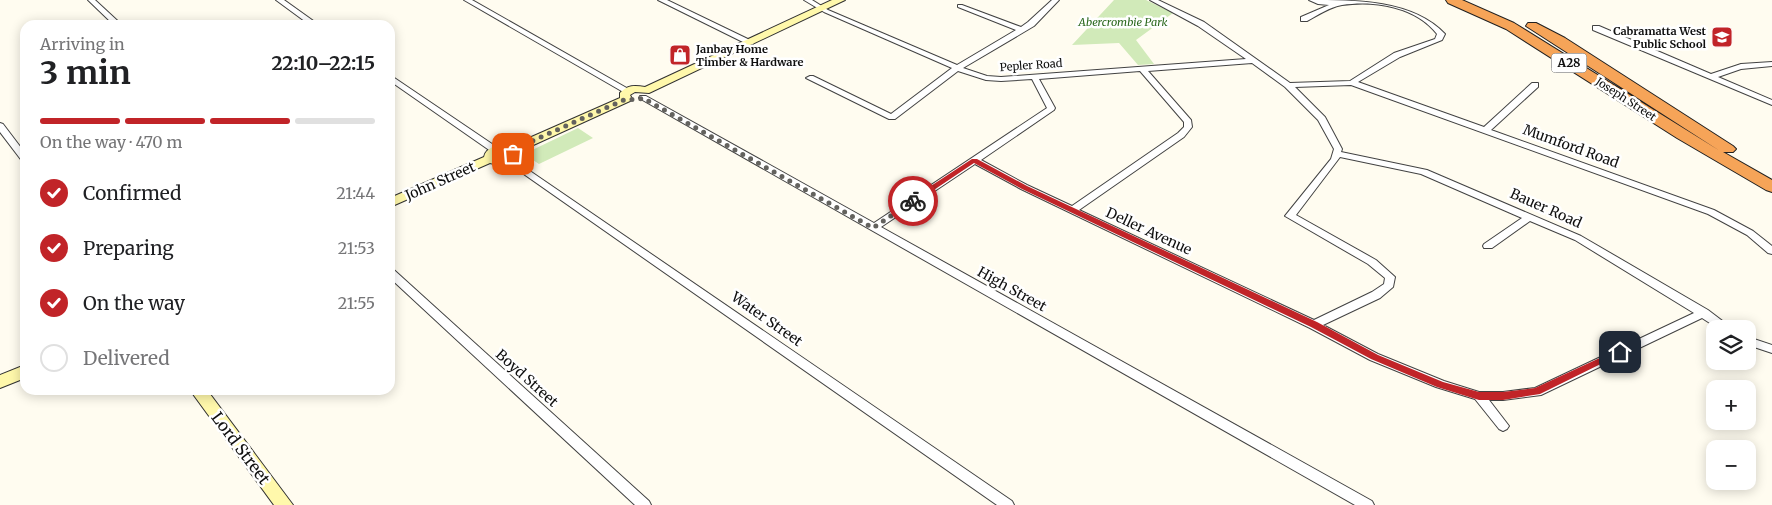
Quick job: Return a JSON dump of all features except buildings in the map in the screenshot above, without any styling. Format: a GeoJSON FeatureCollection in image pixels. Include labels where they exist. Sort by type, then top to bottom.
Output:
{"type":"FeatureCollection","features":[{"type":"Feature","properties":{"kind":"highway","name":"Joseph Street"},"geometry":{"type":"LineString","coordinates":[[1452,0],[1510,26],[1682,135],[1772,187]]}},
{"type":"Feature","properties":{"kind":"highway","name":"Joseph Street"},"geometry":{"type":"LineString","coordinates":[[1477,0],[1513,16],[1560,41],[1772,176]]}},
{"type":"Feature","properties":{"kind":"street"},"geometry":{"type":"LineString","coordinates":[[91,0],[113,20]]}},
{"type":"Feature","properties":{"kind":"street"},"geometry":{"type":"LineString","coordinates":[[278,0],[308,20]]}},
{"type":"Feature","properties":{"kind":"street"},"geometry":{"type":"LineString","coordinates":[[467,0],[637,100],[644,94],[840,0]]}},
{"type":"Feature","properties":{"kind":"street"},"geometry":{"type":"LineString","coordinates":[[661,0],[750,42]]}},
{"type":"Feature","properties":{"kind":"street","name":"Pepler Road"},"geometry":{"type":"LineString","coordinates":[[806,0],[957,68],[986,78],[1001,79],[1255,61]]}},
{"type":"Feature","properties":{"kind":"street"},"geometry":{"type":"LineString","coordinates":[[810,78],[892,117],[957,68],[1022,30],[1056,0]]}},
{"type":"Feature","properties":{"kind":"street"},"geometry":{"type":"LineString","coordinates":[[1153,0],[1201,24],[1288,85],[1322,119],[1338,149],[1334,159],[1290,216],[1372,262],[1390,277],[1389,286],[1376,295],[1314,325]]}},
{"type":"Feature","properties":{"kind":"street"},"geometry":{"type":"LineString","coordinates":[[1288,85],[1352,83],[1397,55],[1438,40],[1441,34],[1434,24],[1405,8],[1375,1],[1340,3],[1312,0]]}},
{"type":"Feature","properties":{"kind":"street"},"geometry":{"type":"LineString","coordinates":[[1304,19],[1340,3]]}},
{"type":"Feature","properties":{"kind":"street"},"geometry":{"type":"LineString","coordinates":[[960,6],[1022,30]]}},
{"type":"Feature","properties":{"kind":"street"},"geometry":{"type":"LineString","coordinates":[[1596,28],[1772,103]]}},
{"type":"Feature","properties":{"kind":"street"},"geometry":{"type":"LineString","coordinates":[[1711,77],[1730,68],[1772,64]]}},
{"type":"Feature","properties":{"kind":"street"},"geometry":{"type":"LineString","coordinates":[[1072,210],[1181,135],[1188,126],[1188,122],[1141,68]]}},
{"type":"Feature","properties":{"kind":"street"},"geometry":{"type":"LineString","coordinates":[[873,228],[1051,108],[1034,76]]}},
{"type":"Feature","properties":{"kind":"street"},"geometry":{"type":"LineString","coordinates":[[395,81],[493,155],[498,161],[627,95]]}},
{"type":"Feature","properties":{"kind":"street","name":"Mumford Road"},"geometry":{"type":"LineString","coordinates":[[1352,83],[1711,212],[1750,233],[1772,251]]}},
{"type":"Feature","properties":{"kind":"street"},"geometry":{"type":"LineString","coordinates":[[1485,131],[1535,85]]}},
{"type":"Feature","properties":{"kind":"street","name":"High Street"},"geometry":{"type":"LineString","coordinates":[[644,94],[873,228],[1368,505]]}},
{"type":"Feature","properties":{"kind":"street"},"geometry":{"type":"LineString","coordinates":[[0,126],[20,152]]}},
{"type":"Feature","properties":{"kind":"street","name":"Water Street"},"geometry":{"type":"LineString","coordinates":[[510,154],[1007,505]]}},
{"type":"Feature","properties":{"kind":"street","name":"Bauer Road"},"geometry":{"type":"LineString","coordinates":[[1336,154],[1424,172],[1578,238],[1714,320]]}},
{"type":"Feature","properties":{"kind":"street","name":"John Street"},"geometry":{"type":"LineString","coordinates":[[395,201],[493,155]]}},
{"type":"Feature","properties":{"kind":"street","name":"Deller Avenue"},"geometry":{"type":"LineString","coordinates":[[974,160],[1024,188],[1314,325],[1374,357],[1440,384],[1479,396],[1503,396],[1537,392],[1704,313]]}},
{"type":"Feature","properties":{"kind":"street"},"geometry":{"type":"LineString","coordinates":[[1488,246],[1529,217]]}},
{"type":"Feature","properties":{"kind":"street","name":"Boyd Street"},"geometry":{"type":"LineString","coordinates":[[395,277],[644,505]]}},
{"type":"Feature","properties":{"kind":"street"},"geometry":{"type":"LineString","coordinates":[[1756,343],[1772,348]]}},
{"type":"Feature","properties":{"kind":"street"},"geometry":{"type":"LineString","coordinates":[[0,382],[20,372]]}},
{"type":"Feature","properties":{"kind":"street","name":"Lord Street"},"geometry":{"type":"LineString","coordinates":[[202,395],[284,505]]}},
{"type":"Feature","properties":{"kind":"street"},"geometry":{"type":"LineString","coordinates":[[1479,396],[1504,426]]}},
{"type":"Feature","properties":{"kind":"green space","name":"Abercrombie Park"},"geometry":{"type":"Polygon","coordinates":[[[1114,0],[1146,0],[1173,13],[1136,40],[1154,64],[1138,65],[1119,43],[1072,45],[1114,0]]]}},
{"type":"Feature","properties":{"kind":"green space"},"geometry":{"type":"Polygon","coordinates":[[[578,128],[593,138],[539,164],[524,154],[578,128]]]}},
{"type":"Feature","properties":{"kind":"way so far"},"geometry":{"type":"LineString","coordinates":[[513,154],[512,150],[626,99],[637,100],[643,98],[873,228],[913,201]]}},
{"type":"Feature","properties":{"kind":"place","name":"Cabramatta West Public School"},"geometry":{"type":"Point","coordinates":[1722,37]}},
{"type":"Feature","properties":{"kind":"place","name":"Janbay Home Timber & Hardware"},"geometry":{"type":"Point","coordinates":[680,55]}},
{"type":"Feature","properties":{"kind":"route"},"geometry":{"type":"LineString","coordinates":[[913,201],[974,160],[1024,188],[1314,325],[1374,357],[1440,384],[1479,396],[1503,396],[1537,392],[1620,352]]}}]}
